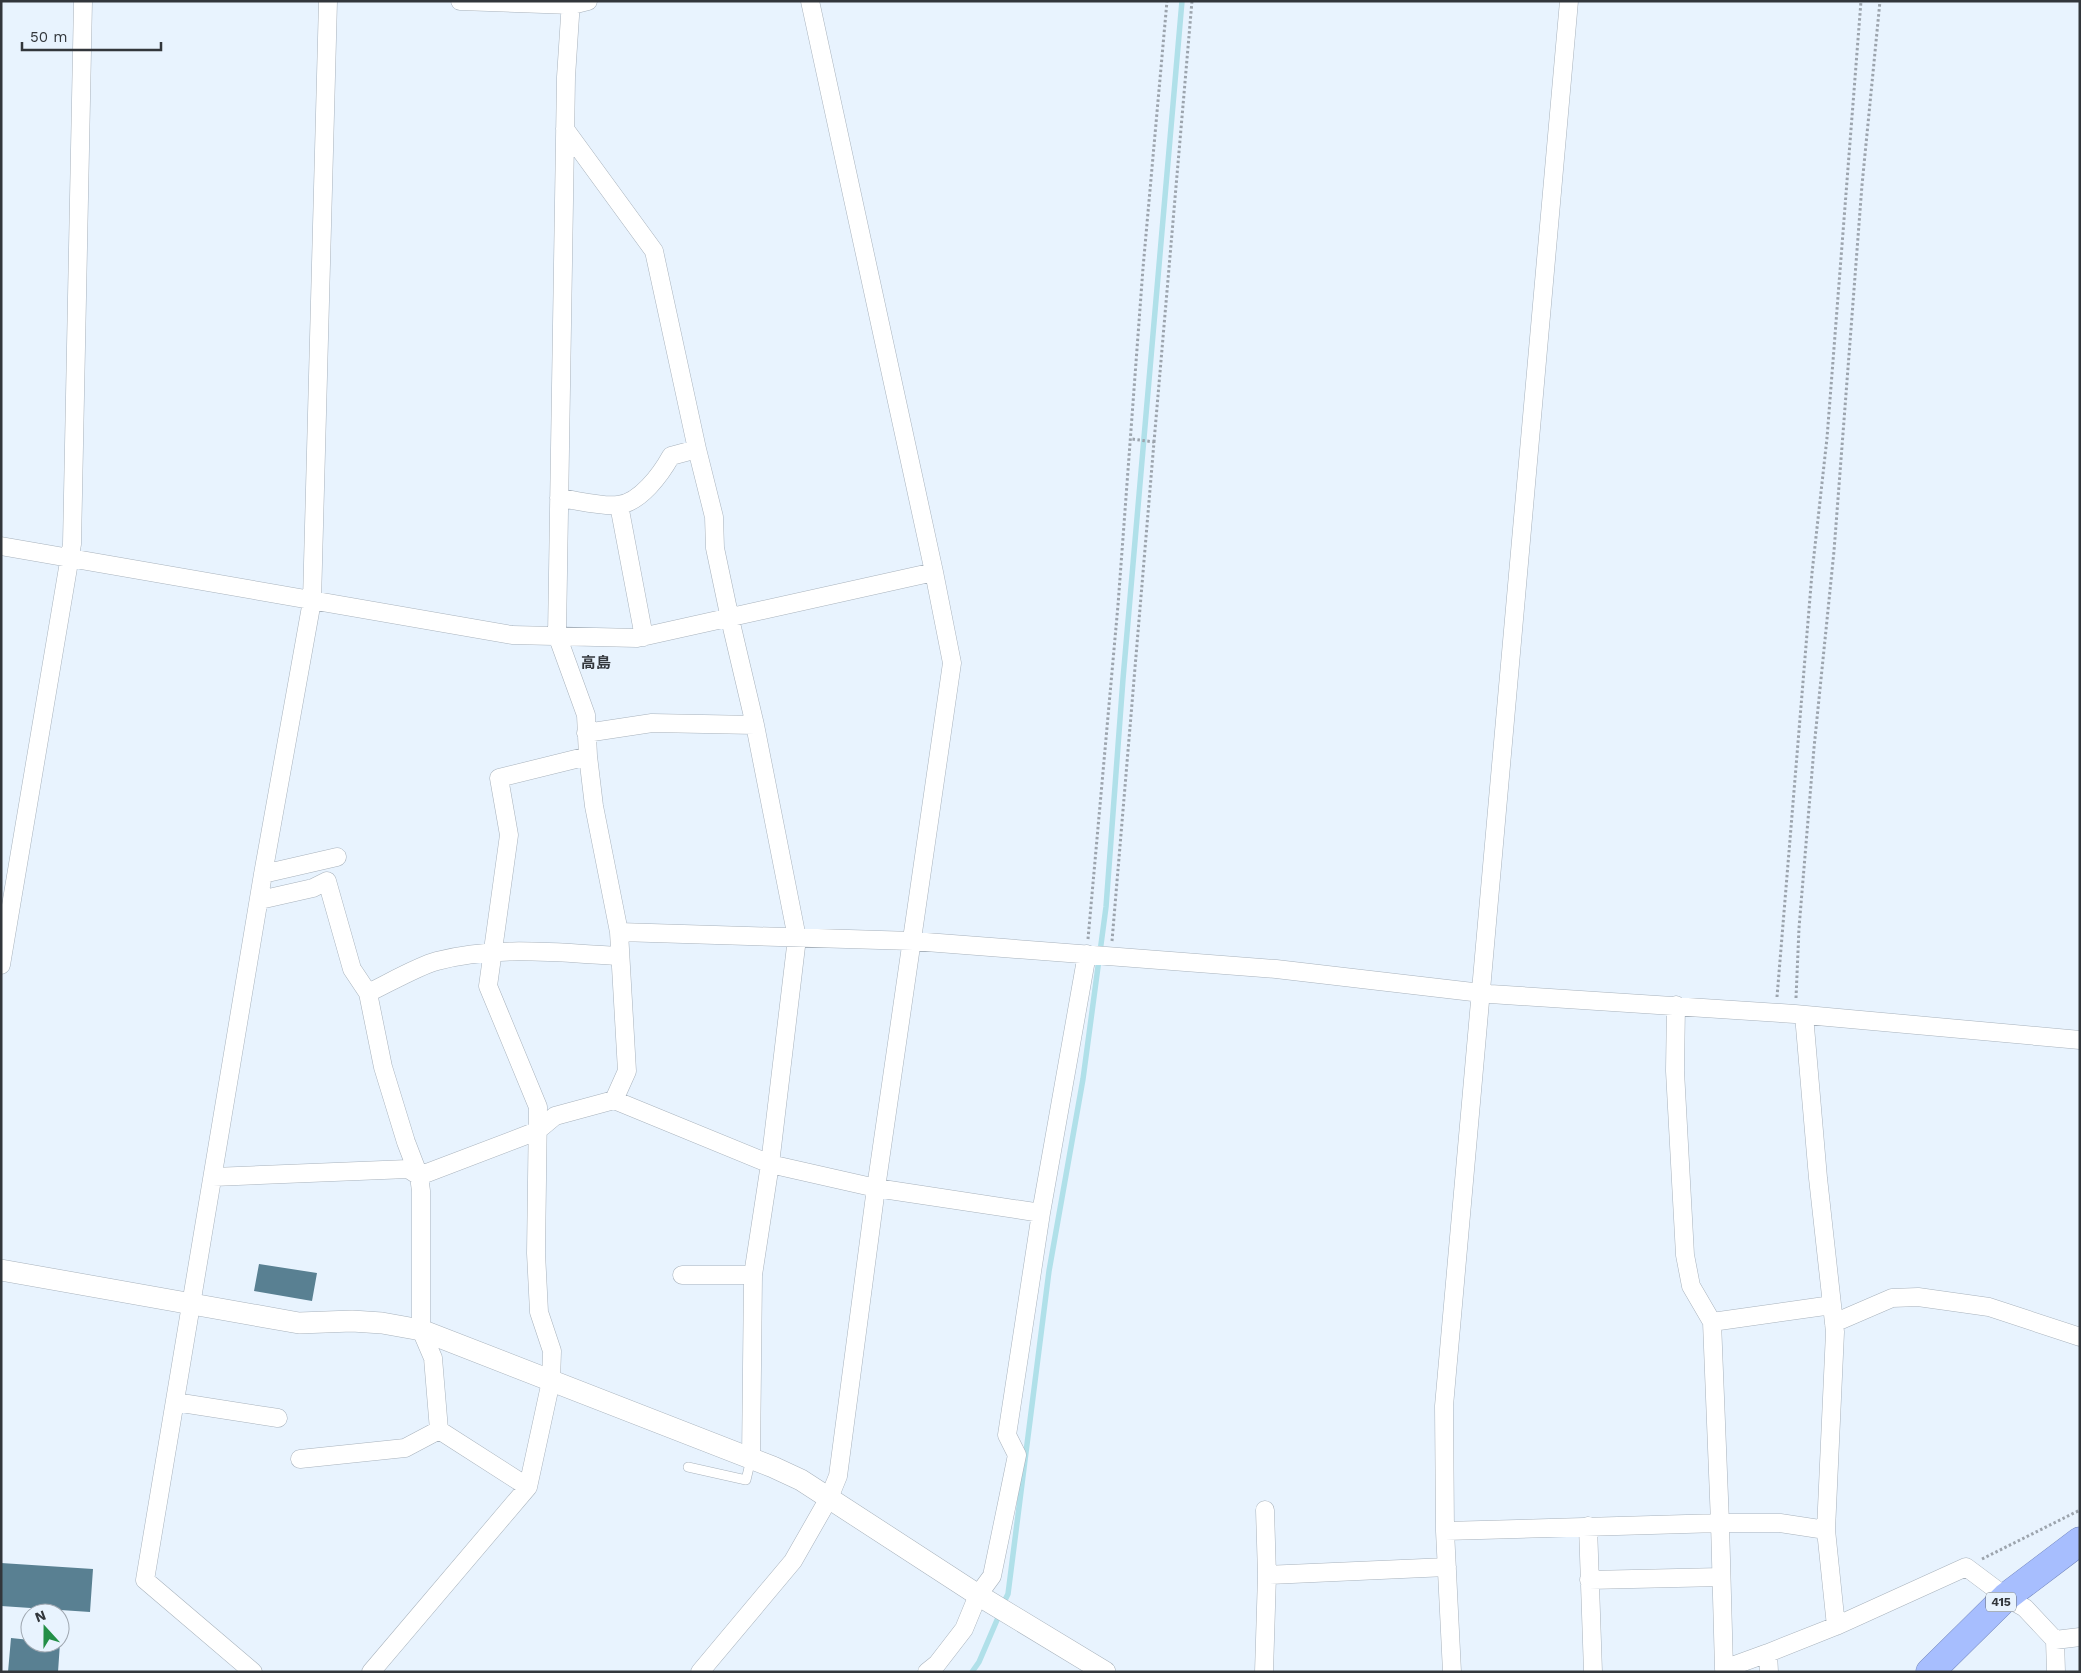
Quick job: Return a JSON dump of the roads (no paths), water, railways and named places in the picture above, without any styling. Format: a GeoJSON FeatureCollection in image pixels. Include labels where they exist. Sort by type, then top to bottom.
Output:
{"type":"FeatureCollection","features":[{"type":"Feature","properties":{"kind":"highway","name":"415"},"geometry":{"type":"LineString","coordinates":[[1930,1672],[2006,1597],[2080,1541]]}},
{"type":"Feature","properties":{"kind":"street"},"geometry":{"type":"LineString","coordinates":[[1,965],[70,558],[83,1]]}},
{"type":"Feature","properties":{"kind":"street"},"geometry":{"type":"LineString","coordinates":[[253,1672],[145,1580],[312,601],[328,1]]}},
{"type":"Feature","properties":{"kind":"street"},"geometry":{"type":"LineString","coordinates":[[460,1],[577,3],[566,77],[557,635],[586,715],[588,756],[594,806],[619,932],[627,1071],[614,1100]]}},
{"type":"Feature","properties":{"kind":"street"},"geometry":{"type":"LineString","coordinates":[[700,1672],[793,1561],[838,1476],[876,1188],[914,941],[952,663],[810,1]]}},
{"type":"Feature","properties":{"kind":"street"},"geometry":{"type":"LineString","coordinates":[[1452,1672],[1445,1531],[1444,1406],[1569,1]]}},
{"type":"Feature","properties":{"kind":"street"},"geometry":{"type":"LineString","coordinates":[[565,129],[654,250],[697,449],[714,517],[715,548],[755,725],[797,938],[770,1164],[753,1275],[751,1459]]}},
{"type":"Feature","properties":{"kind":"street"},"geometry":{"type":"LineString","coordinates":[[559,498],[619,505],[628,503],[646,489],[662,472],[671,456],[697,449]]}},
{"type":"Feature","properties":{"kind":"street"},"geometry":{"type":"LineString","coordinates":[[619,505],[644,637]]}},
{"type":"Feature","properties":{"kind":"street"},"geometry":{"type":"LineString","coordinates":[[1,546],[512,635],[644,637],[934,572]]}},
{"type":"Feature","properties":{"kind":"street"},"geometry":{"type":"LineString","coordinates":[[586,733],[652,723],[755,725]]}},
{"type":"Feature","properties":{"kind":"street"},"geometry":{"type":"LineString","coordinates":[[371,1672],[528,1487],[551,1381],[552,1351],[539,1312],[536,1253],[538,1107],[488,986],[509,835],[499,778],[588,756]]}},
{"type":"Feature","properties":{"kind":"street"},"geometry":{"type":"LineString","coordinates":[[264,874],[337,857]]}},
{"type":"Feature","properties":{"kind":"street"},"geometry":{"type":"LineString","coordinates":[[260,900],[313,888],[327,881],[352,969],[368,993],[383,1067],[406,1142],[419,1176],[421,1191],[421,1330],[433,1358],[439,1430]]}},
{"type":"Feature","properties":{"kind":"street"},"geometry":{"type":"LineString","coordinates":[[619,932],[914,941],[1276,969],[1480,993],[1799,1014],[2080,1040]]}},
{"type":"Feature","properties":{"kind":"street"},"geometry":{"type":"LineString","coordinates":[[368,993],[436,961],[493,951],[619,956]]}},
{"type":"Feature","properties":{"kind":"street"},"geometry":{"type":"LineString","coordinates":[[927,1672],[937,1664],[964,1629],[978,1595],[992,1576],[1017,1455],[1007,1436],[1041,1213],[1087,954]]}},
{"type":"Feature","properties":{"kind":"street"},"geometry":{"type":"LineString","coordinates":[[1676,1005],[1675,1071],[1685,1255],[1691,1286],[1712,1322],[1720,1522],[1720,1671],[1768,1654],[1836,1626],[1966,1567],[2006,1597],[2025,1608],[2055,1640],[2056,1672]]}},
{"type":"Feature","properties":{"kind":"street"},"geometry":{"type":"LineString","coordinates":[[1799,1014],[1834,1323],[1826,1530],[1836,1626]]}},
{"type":"Feature","properties":{"kind":"street"},"geometry":{"type":"LineString","coordinates":[[213,1177],[408,1170],[419,1176],[537,1131],[555,1116],[614,1100],[770,1164],[876,1188],[1041,1213]]}},
{"type":"Feature","properties":{"kind":"street"},"geometry":{"type":"LineString","coordinates":[[1,1270],[299,1323],[352,1321],[382,1323],[421,1330],[800,1480],[1095,1669]]}},
{"type":"Feature","properties":{"kind":"street"},"geometry":{"type":"LineString","coordinates":[[682,1275],[753,1275]]}},
{"type":"Feature","properties":{"kind":"street"},"geometry":{"type":"LineString","coordinates":[[1834,1323],[1892,1298],[1918,1297],[1989,1307],[2080,1337]]}},
{"type":"Feature","properties":{"kind":"street"},"geometry":{"type":"LineString","coordinates":[[1712,1322],[1832,1305]]}},
{"type":"Feature","properties":{"kind":"street"},"geometry":{"type":"LineString","coordinates":[[175,1402],[278,1418]]}},
{"type":"Feature","properties":{"kind":"street"},"geometry":{"type":"LineString","coordinates":[[439,1430],[528,1487]]}},
{"type":"Feature","properties":{"kind":"street"},"geometry":{"type":"LineString","coordinates":[[300,1459],[405,1448],[439,1430]]}},
{"type":"Feature","properties":{"kind":"street"},"geometry":{"type":"LineString","coordinates":[[1264,1672],[1267,1575],[1265,1510]]}},
{"type":"Feature","properties":{"kind":"street"},"geometry":{"type":"LineString","coordinates":[[1445,1531],[1720,1522],[1780,1523],[1826,1530]]}},
{"type":"Feature","properties":{"kind":"street"},"geometry":{"type":"LineString","coordinates":[[1588,1526],[1593,1672]]}},
{"type":"Feature","properties":{"kind":"street"},"geometry":{"type":"LineString","coordinates":[[1267,1575],[1447,1567]]}},
{"type":"Feature","properties":{"kind":"street"},"geometry":{"type":"LineString","coordinates":[[1589,1580],[1721,1576]]}},
{"type":"Feature","properties":{"kind":"street"},"geometry":{"type":"LineString","coordinates":[[2055,1640],[2080,1637]]}},
{"type":"Feature","properties":{"kind":"street"},"geometry":{"type":"LineString","coordinates":[[1768,1654],[1769,1672]]}},
{"type":"Feature","properties":{"kind":"lane"},"geometry":{"type":"LineString","coordinates":[[688,1467],[746,1480],[751,1459]]}},
{"type":"Feature","properties":{"kind":"waterway"},"geometry":{"type":"LineString","coordinates":[[1003,1604],[1008,1594],[1049,1271],[1083,1079],[1106,907],[1123,679],[1182,1]]}},
{"type":"Feature","properties":{"kind":"waterway"},"geometry":{"type":"LineString","coordinates":[[972,1672],[979,1662],[1000,1613]]}},
{"type":"Feature","properties":{"kind":"district","name":"高島"},"geometry":{"type":"Point","coordinates":[596,663]}}]}
